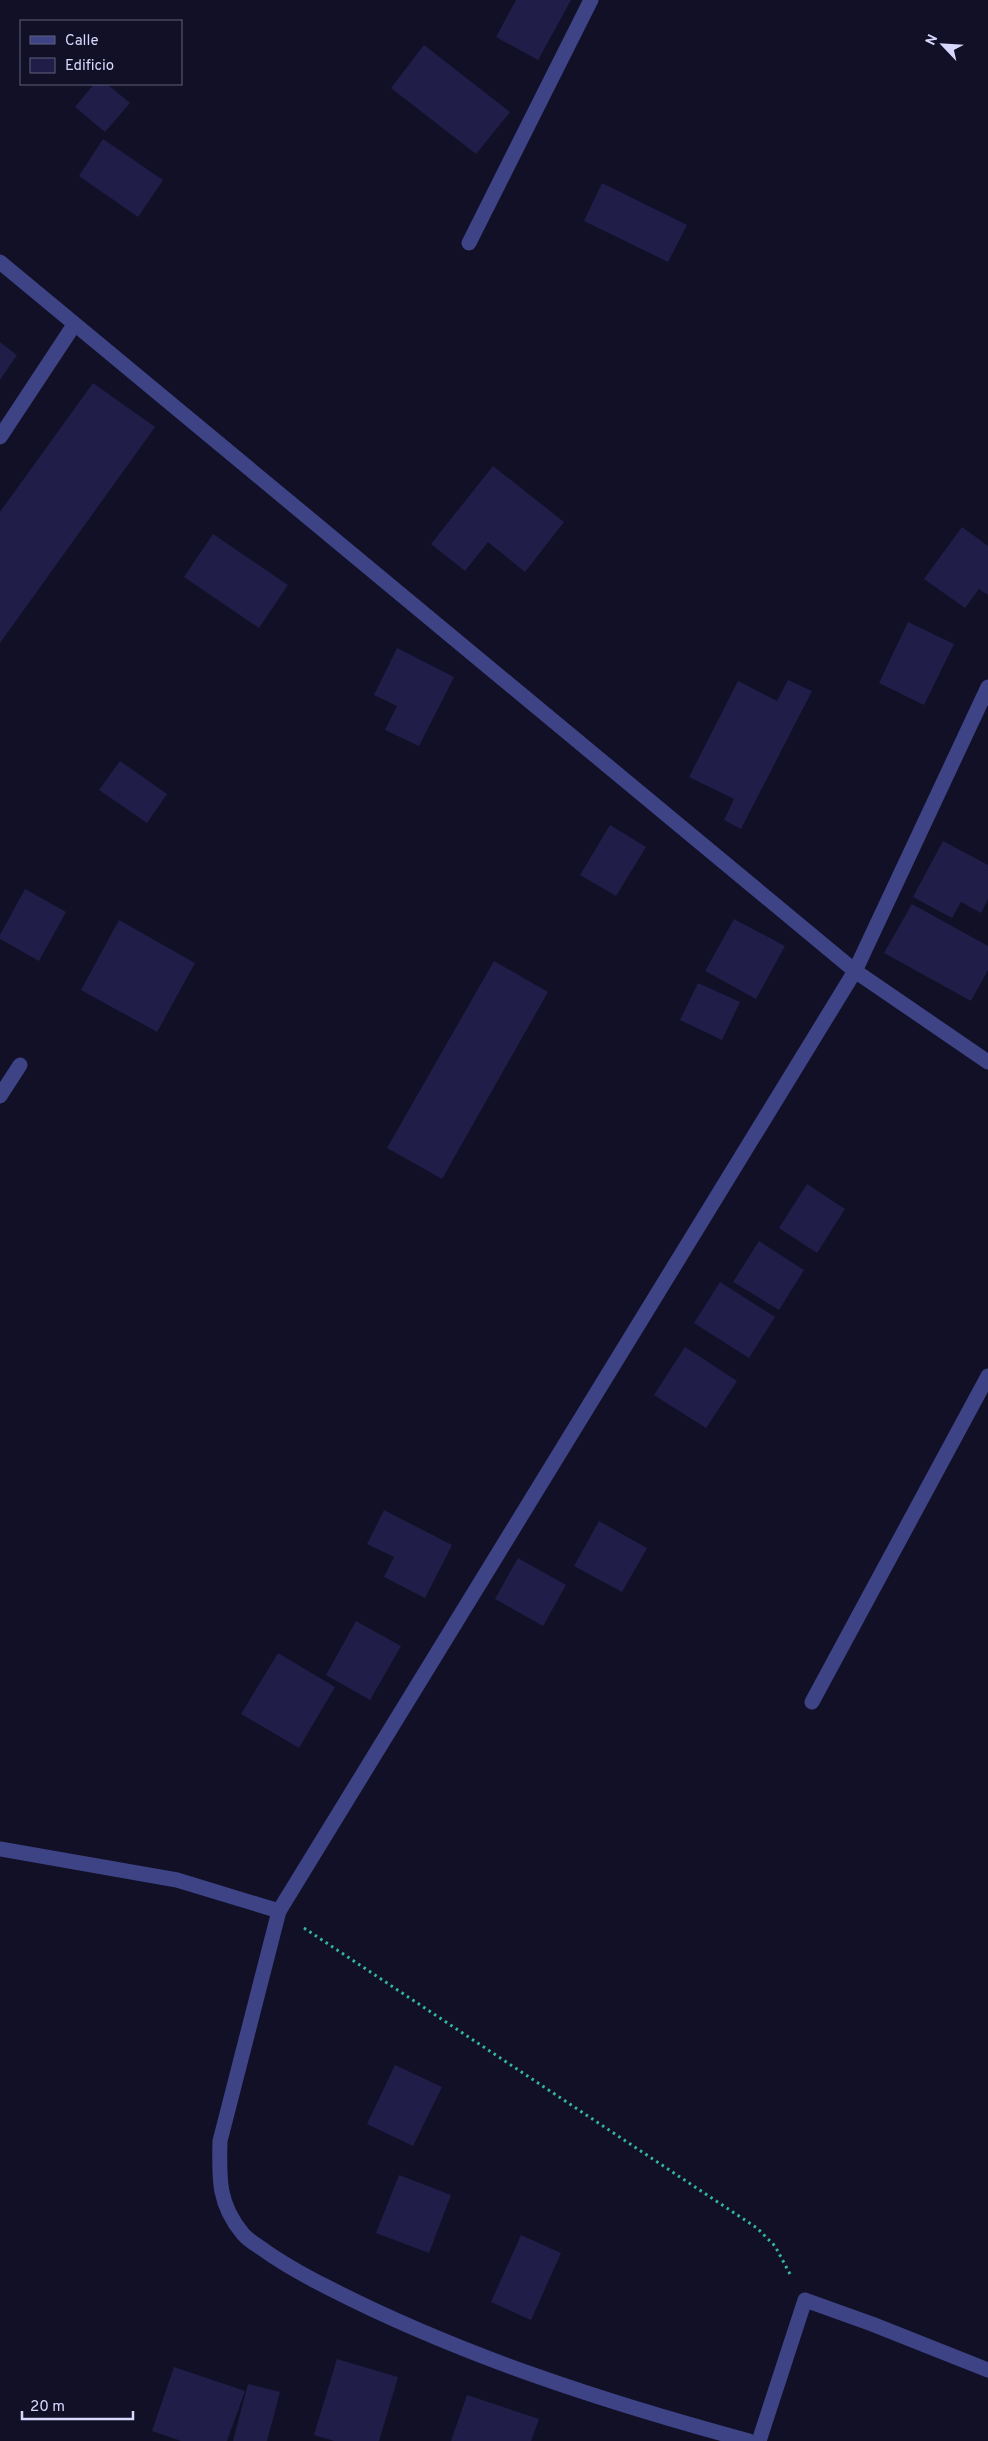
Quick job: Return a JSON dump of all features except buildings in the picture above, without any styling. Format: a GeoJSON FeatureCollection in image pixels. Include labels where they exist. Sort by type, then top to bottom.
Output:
{"type":"FeatureCollection","features":[{"type":"Feature","properties":{"kind":"street"},"geometry":{"type":"LineString","coordinates":[[469,243],[591,0]]}},
{"type":"Feature","properties":{"kind":"street"},"geometry":{"type":"LineString","coordinates":[[0,262],[854,970],[988,1062]]}},
{"type":"Feature","properties":{"kind":"street"},"geometry":{"type":"LineString","coordinates":[[0,437],[74,325]]}},
{"type":"Feature","properties":{"kind":"street"},"geometry":{"type":"LineString","coordinates":[[749,2441],[633,2410],[492,2360],[382,2316],[285,2266],[244,2236],[226,2208],[219,2180],[220,2142],[279,1911],[854,970],[988,687]]}},
{"type":"Feature","properties":{"kind":"street"},"geometry":{"type":"LineString","coordinates":[[0,1096],[20,1065]]}},
{"type":"Feature","properties":{"kind":"street"},"geometry":{"type":"LineString","coordinates":[[812,1702],[988,1376]]}},
{"type":"Feature","properties":{"kind":"street"},"geometry":{"type":"LineString","coordinates":[[0,1849],[178,1880],[279,1911]]}},
{"type":"Feature","properties":{"kind":"street"},"geometry":{"type":"LineString","coordinates":[[759,2441],[805,2300],[872,2324],[988,2370]]}},
{"type":"Feature","properties":{"kind":"path"},"geometry":{"type":"LineString","coordinates":[[279,1911],[757,2228],[775,2246],[787,2267],[794,2288],[805,2300]]}}]}
